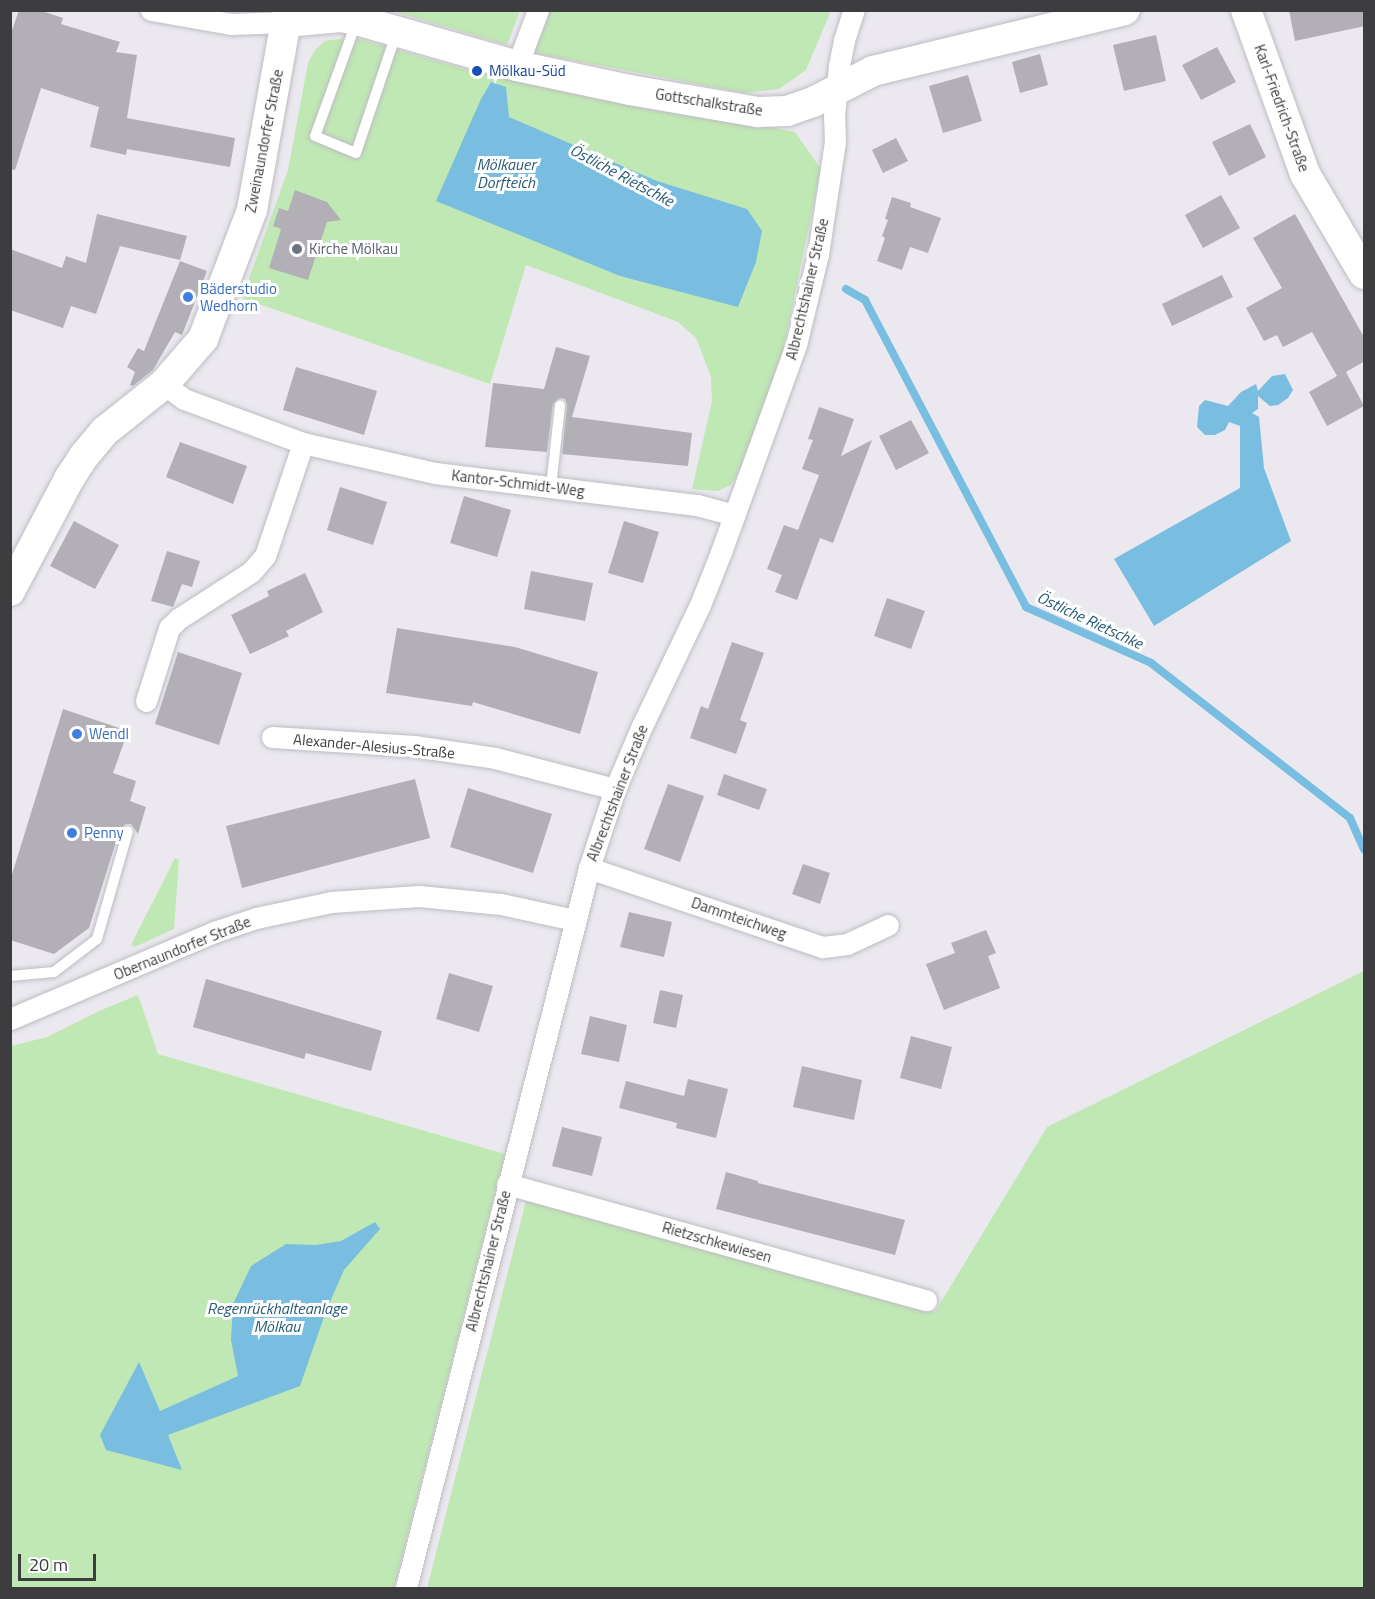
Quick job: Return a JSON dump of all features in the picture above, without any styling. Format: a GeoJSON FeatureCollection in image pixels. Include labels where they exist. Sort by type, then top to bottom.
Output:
{"type":"FeatureCollection","features":[{"type":"Feature","properties":{"kind":"street"},"geometry":{"type":"LineString","coordinates":[[151,10],[231,24],[287,16]]}},
{"type":"Feature","properties":{"kind":"street"},"geometry":{"type":"LineString","coordinates":[[517,66],[538,10]]}},
{"type":"Feature","properties":{"kind":"street","name":"Albrechtshainer Straße"},"geometry":{"type":"LineString","coordinates":[[406,1588],[589,868],[615,789],[641,728],[700,605],[796,345],[818,254],[835,142],[834,116],[844,40],[854,10]]}},
{"type":"Feature","properties":{"kind":"street","name":"Gottschalkstraße"},"geometry":{"type":"LineString","coordinates":[[287,16],[341,17],[357,20],[517,66],[630,90],[758,112],[787,111],[838,90],[873,70],[1125,10]]}},
{"type":"Feature","properties":{"kind":"street","name":"Karl-Friedrich-Straße"},"geometry":{"type":"LineString","coordinates":[[1246,10],[1305,174],[1363,267]]}},
{"type":"Feature","properties":{"kind":"street","name":"Zweinaundorfer Straße"},"geometry":{"type":"LineString","coordinates":[[10,591],[69,478],[84,456],[105,431],[164,384],[203,339],[248,224],[287,16]]}},
{"type":"Feature","properties":{"kind":"street","name":"Kantor-Schmidt-Weg"},"geometry":{"type":"LineString","coordinates":[[164,384],[184,399],[303,443],[435,473],[697,505],[735,515]]}},
{"type":"Feature","properties":{"kind":"street"},"geometry":{"type":"LineString","coordinates":[[146,701],[169,628],[178,619],[251,572],[265,556],[303,443]]}},
{"type":"Feature","properties":{"kind":"street","name":"Alexander-Alesius-Straße"},"geometry":{"type":"LineString","coordinates":[[272,737],[414,746],[495,758],[615,789]]}},
{"type":"Feature","properties":{"kind":"street","name":"Dammteichweg"},"geometry":{"type":"LineString","coordinates":[[589,868],[823,947],[847,944],[888,925]]}},
{"type":"Feature","properties":{"kind":"street","name":"Obernaundorfer Straße"},"geometry":{"type":"LineString","coordinates":[[10,1019],[214,932],[256,918],[331,902],[419,896],[501,904],[574,921]]}},
{"type":"Feature","properties":{"kind":"street","name":"Rietzschkewiesen"},"geometry":{"type":"LineString","coordinates":[[507,1184],[926,1300]]}},
{"type":"Feature","properties":{"kind":"lane"},"geometry":{"type":"LineString","coordinates":[[357,20],[315,136],[356,153],[397,31]]}},
{"type":"Feature","properties":{"kind":"lane"},"geometry":{"type":"LineString","coordinates":[[551,487],[560,405]]}},
{"type":"Feature","properties":{"kind":"lane"},"geometry":{"type":"LineString","coordinates":[[10,976],[54,972],[97,939],[128,831]]}},
{"type":"Feature","properties":{"kind":"green space"},"geometry":{"type":"Polygon","coordinates":[[[392,11],[520,11],[507,45],[392,11]]]}},
{"type":"Feature","properties":{"kind":"green space"},"geometry":{"type":"Polygon","coordinates":[[[545,11],[831,11],[806,70],[779,89],[745,93],[529,52],[545,11]]]}},
{"type":"Feature","properties":{"kind":"green space"},"geometry":{"type":"Polygon","coordinates":[[[360,39],[479,73],[795,132],[821,169],[783,351],[743,464],[732,484],[718,491],[692,489],[712,401],[711,377],[696,338],[678,322],[526,265],[490,384],[242,298],[288,170],[308,63],[315,50],[325,41],[360,39]]]}},
{"type":"Feature","properties":{"kind":"green space"},"geometry":{"type":"Polygon","coordinates":[[[175,858],[179,860],[174,929],[135,947],[131,945],[175,858]]]}},
{"type":"Feature","properties":{"kind":"green space"},"geometry":{"type":"Polygon","coordinates":[[[1364,971],[1364,1588],[427,1588],[526,1201],[935,1312],[1047,1127],[1364,971]]]}},
{"type":"Feature","properties":{"kind":"green space"},"geometry":{"type":"Polygon","coordinates":[[[138,995],[158,1054],[505,1154],[394,1588],[11,1588],[11,1046],[47,1037],[99,1011],[138,995]]]}},
{"type":"Feature","properties":{"kind":"water","name":"Mölkauer Dorfteich"},"geometry":{"type":"Polygon","coordinates":[[[491,82],[506,87],[509,117],[657,181],[747,209],[762,231],[756,262],[738,307],[620,276],[436,201],[481,99],[491,82]]]}},
{"type":"Feature","properties":{"kind":"water"},"geometry":{"type":"Polygon","coordinates":[[[1285,374],[1293,390],[1288,398],[1278,405],[1270,406],[1258,396],[1258,409],[1252,413],[1259,417],[1264,468],[1291,541],[1154,626],[1114,559],[1240,488],[1240,426],[1229,422],[1225,430],[1215,435],[1205,435],[1197,427],[1199,406],[1205,400],[1228,406],[1241,392],[1256,384],[1258,391],[1272,376],[1285,374]]]}},
{"type":"Feature","properties":{"kind":"water","name":"Regenrückhalteanlage Mölkau"},"geometry":{"type":"Polygon","coordinates":[[[375,1222],[380,1229],[344,1270],[326,1311],[300,1386],[168,1435],[182,1470],[106,1450],[100,1435],[139,1362],[160,1411],[238,1376],[231,1340],[233,1304],[251,1266],[286,1244],[316,1245],[341,1241],[375,1222]]]}},
{"type":"Feature","properties":{"kind":"building"},"geometry":{"type":"Polygon","coordinates":[[[19,10],[39,10],[63,18],[61,24],[120,42],[116,52],[137,55],[127,118],[235,138],[230,167],[127,149],[126,155],[90,147],[99,107],[41,88],[15,170],[10,169],[10,36],[19,10]]]}},
{"type":"Feature","properties":{"kind":"building"},"geometry":{"type":"Polygon","coordinates":[[[1289,10],[1365,10],[1365,26],[1295,41],[1289,10]]]}},
{"type":"Feature","properties":{"kind":"building"},"geometry":{"type":"Polygon","coordinates":[[[1156,35],[1166,81],[1124,91],[1113,45],[1156,35]]]}},
{"type":"Feature","properties":{"kind":"building"},"geometry":{"type":"Polygon","coordinates":[[[1217,47],[1236,82],[1201,100],[1182,65],[1217,47]]]}},
{"type":"Feature","properties":{"kind":"building"},"geometry":{"type":"Polygon","coordinates":[[[1040,54],[1048,85],[1020,93],[1012,62],[1040,54]]]}},
{"type":"Feature","properties":{"kind":"building"},"geometry":{"type":"Polygon","coordinates":[[[968,75],[982,121],[943,133],[929,86],[968,75]]]}},
{"type":"Feature","properties":{"kind":"building"},"geometry":{"type":"Polygon","coordinates":[[[1250,124],[1266,157],[1229,176],[1212,142],[1250,124]]]}},
{"type":"Feature","properties":{"kind":"building"},"geometry":{"type":"Polygon","coordinates":[[[896,138],[908,161],[883,173],[872,150],[896,138]]]}},
{"type":"Feature","properties":{"kind":"building","name":"Kirche Mölkau"},"geometry":{"type":"Polygon","coordinates":[[[295,190],[327,202],[341,220],[327,222],[308,280],[269,268],[281,229],[273,226],[279,208],[288,211],[295,190]]]}},
{"type":"Feature","properties":{"kind":"building"},"geometry":{"type":"Polygon","coordinates":[[[1221,195],[1240,228],[1203,248],[1185,215],[1221,195]]]}},
{"type":"Feature","properties":{"kind":"building"},"geometry":{"type":"Polygon","coordinates":[[[892,197],[911,203],[910,207],[941,218],[928,253],[910,247],[902,270],[877,261],[885,238],[882,236],[888,220],[885,219],[892,197]]]}},
{"type":"Feature","properties":{"kind":"building"},"geometry":{"type":"Polygon","coordinates":[[[97,214],[187,236],[180,260],[120,246],[96,314],[71,306],[63,328],[10,310],[10,249],[62,268],[66,256],[86,263],[97,214]]]}},
{"type":"Feature","properties":{"kind":"building"},"geometry":{"type":"Polygon","coordinates":[[[1295,214],[1365,339],[1365,361],[1346,372],[1364,406],[1327,426],[1309,392],[1337,376],[1312,332],[1283,347],[1277,335],[1264,341],[1246,308],[1282,288],[1253,238],[1295,214]]]}},
{"type":"Feature","properties":{"kind":"building"},"geometry":{"type":"Polygon","coordinates":[[[180,261],[207,271],[182,335],[175,332],[153,370],[133,386],[130,385],[135,372],[127,367],[138,348],[144,351],[180,261]]]}},
{"type":"Feature","properties":{"kind":"building"},"geometry":{"type":"Polygon","coordinates":[[[1222,275],[1233,297],[1172,326],[1162,304],[1222,275]]]}},
{"type":"Feature","properties":{"kind":"building"},"geometry":{"type":"Polygon","coordinates":[[[556,347],[590,356],[572,417],[692,433],[688,466],[562,454],[567,405],[565,399],[560,398],[553,404],[547,452],[485,447],[493,383],[544,389],[556,347]]]}},
{"type":"Feature","properties":{"kind":"building"},"geometry":{"type":"Polygon","coordinates":[[[296,367],[377,391],[364,435],[283,410],[296,367]]]}},
{"type":"Feature","properties":{"kind":"building"},"geometry":{"type":"Polygon","coordinates":[[[819,407],[854,419],[841,456],[872,440],[833,543],[820,538],[797,600],[775,592],[782,575],[767,569],[784,525],[798,530],[819,475],[802,469],[813,440],[808,439],[819,407]]]}},
{"type":"Feature","properties":{"kind":"building"},"geometry":{"type":"Polygon","coordinates":[[[911,420],[929,453],[896,470],[879,436],[911,420]]]}},
{"type":"Feature","properties":{"kind":"building"},"geometry":{"type":"Polygon","coordinates":[[[180,442],[247,466],[233,504],[166,477],[180,442]]]}},
{"type":"Feature","properties":{"kind":"building"},"geometry":{"type":"Polygon","coordinates":[[[340,487],[387,502],[373,545],[327,530],[340,487]]]}},
{"type":"Feature","properties":{"kind":"building"},"geometry":{"type":"Polygon","coordinates":[[[464,496],[511,510],[497,557],[450,543],[464,496]]]}},
{"type":"Feature","properties":{"kind":"building"},"geometry":{"type":"Polygon","coordinates":[[[74,521],[119,545],[95,589],[50,566],[74,521]]]}},
{"type":"Feature","properties":{"kind":"building"},"geometry":{"type":"Polygon","coordinates":[[[624,521],[659,532],[643,583],[608,573],[624,521]]]}},
{"type":"Feature","properties":{"kind":"building"},"geometry":{"type":"Polygon","coordinates":[[[167,551],[200,561],[192,587],[182,584],[173,607],[151,601],[167,551]]]}},
{"type":"Feature","properties":{"kind":"building"},"geometry":{"type":"Polygon","coordinates":[[[531,571],[593,583],[585,621],[524,609],[531,571]]]}},
{"type":"Feature","properties":{"kind":"building"},"geometry":{"type":"Polygon","coordinates":[[[305,573],[323,612],[286,631],[289,636],[250,654],[231,615],[269,596],[267,591],[305,573]]]}},
{"type":"Feature","properties":{"kind":"building"},"geometry":{"type":"Polygon","coordinates":[[[887,598],[925,611],[911,649],[874,636],[887,598]]]}},
{"type":"Feature","properties":{"kind":"building"},"geometry":{"type":"Polygon","coordinates":[[[397,628],[515,647],[598,672],[580,734],[473,702],[472,706],[386,693],[397,628]]]}},
{"type":"Feature","properties":{"kind":"building"},"geometry":{"type":"Polygon","coordinates":[[[732,642],[764,653],[740,720],[747,723],[736,754],[690,738],[701,706],[708,709],[732,642]]]}},
{"type":"Feature","properties":{"kind":"building"},"geometry":{"type":"Polygon","coordinates":[[[178,652],[242,673],[219,745],[155,724],[178,652]]]}},
{"type":"Feature","properties":{"kind":"building","name":"Penny"},"geometry":{"type":"Polygon","coordinates":[[[63,709],[128,731],[113,773],[136,781],[130,801],[146,807],[138,834],[131,824],[126,824],[120,829],[89,928],[54,954],[10,940],[10,881],[63,709]]]}},
{"type":"Feature","properties":{"kind":"building"},"geometry":{"type":"Polygon","coordinates":[[[724,774],[767,789],[759,810],[717,795],[724,774]]]}},
{"type":"Feature","properties":{"kind":"building"},"geometry":{"type":"Polygon","coordinates":[[[415,779],[430,838],[242,888],[226,826],[415,779]]]}},
{"type":"Feature","properties":{"kind":"building"},"geometry":{"type":"Polygon","coordinates":[[[668,784],[704,796],[680,862],[644,849],[668,784]]]}},
{"type":"Feature","properties":{"kind":"building"},"geometry":{"type":"Polygon","coordinates":[[[468,788],[552,814],[533,873],[450,847],[468,788]]]}},
{"type":"Feature","properties":{"kind":"building"},"geometry":{"type":"Polygon","coordinates":[[[803,864],[830,873],[820,904],[792,894],[803,864]]]}},
{"type":"Feature","properties":{"kind":"building"},"geometry":{"type":"Polygon","coordinates":[[[629,912],[672,922],[664,957],[620,947],[629,912]]]}},
{"type":"Feature","properties":{"kind":"building"},"geometry":{"type":"Polygon","coordinates":[[[986,930],[996,953],[988,956],[1000,988],[944,1010],[926,964],[955,953],[951,943],[986,930]]]}},
{"type":"Feature","properties":{"kind":"building"},"geometry":{"type":"Polygon","coordinates":[[[449,973],[493,986],[479,1032],[436,1019],[449,973]]]}},
{"type":"Feature","properties":{"kind":"building"},"geometry":{"type":"Polygon","coordinates":[[[206,979],[382,1031],[371,1071],[306,1053],[304,1059],[193,1027],[206,979]]]}},
{"type":"Feature","properties":{"kind":"building"},"geometry":{"type":"Polygon","coordinates":[[[660,990],[683,995],[676,1028],[653,1023],[660,990]]]}},
{"type":"Feature","properties":{"kind":"building"},"geometry":{"type":"Polygon","coordinates":[[[590,1016],[627,1025],[619,1062],[581,1054],[590,1016]]]}},
{"type":"Feature","properties":{"kind":"building"},"geometry":{"type":"Polygon","coordinates":[[[911,1036],[952,1047],[941,1089],[900,1078],[911,1036]]]}},
{"type":"Feature","properties":{"kind":"building"},"geometry":{"type":"Polygon","coordinates":[[[802,1066],[862,1080],[854,1120],[793,1107],[802,1066]]]}},
{"type":"Feature","properties":{"kind":"building"},"geometry":{"type":"Polygon","coordinates":[[[688,1079],[728,1089],[716,1138],[676,1128],[677,1123],[619,1108],[626,1081],[684,1096],[688,1079]]]}},
{"type":"Feature","properties":{"kind":"building"},"geometry":{"type":"Polygon","coordinates":[[[562,1127],[602,1137],[592,1176],[552,1166],[562,1127]]]}},
{"type":"Feature","properties":{"kind":"building"},"geometry":{"type":"Polygon","coordinates":[[[726,1172],[758,1181],[758,1183],[905,1220],[895,1255],[716,1209],[726,1172]]]}},
{"type":"Feature","properties":{"kind":"waterway","name":"Östliche Rietschke"},"geometry":{"type":"LineString","coordinates":[[846,289],[865,300],[1026,607],[1151,663],[1350,818],[1364,849]]}},
{"type":"Feature","properties":{"kind":"place","name":"Mölkau-Süd"},"geometry":{"type":"Point","coordinates":[477,71]}},
{"type":"Feature","properties":{"kind":"place","name":"Kirche Mölkau"},"geometry":{"type":"Point","coordinates":[297,249]}},
{"type":"Feature","properties":{"kind":"place","name":"Bäderstudio Wedhorn"},"geometry":{"type":"Point","coordinates":[188,297]}},
{"type":"Feature","properties":{"kind":"place","name":"Wendl"},"geometry":{"type":"Point","coordinates":[77,734]}},
{"type":"Feature","properties":{"kind":"place","name":"Penny"},"geometry":{"type":"Point","coordinates":[72,833]}}]}
